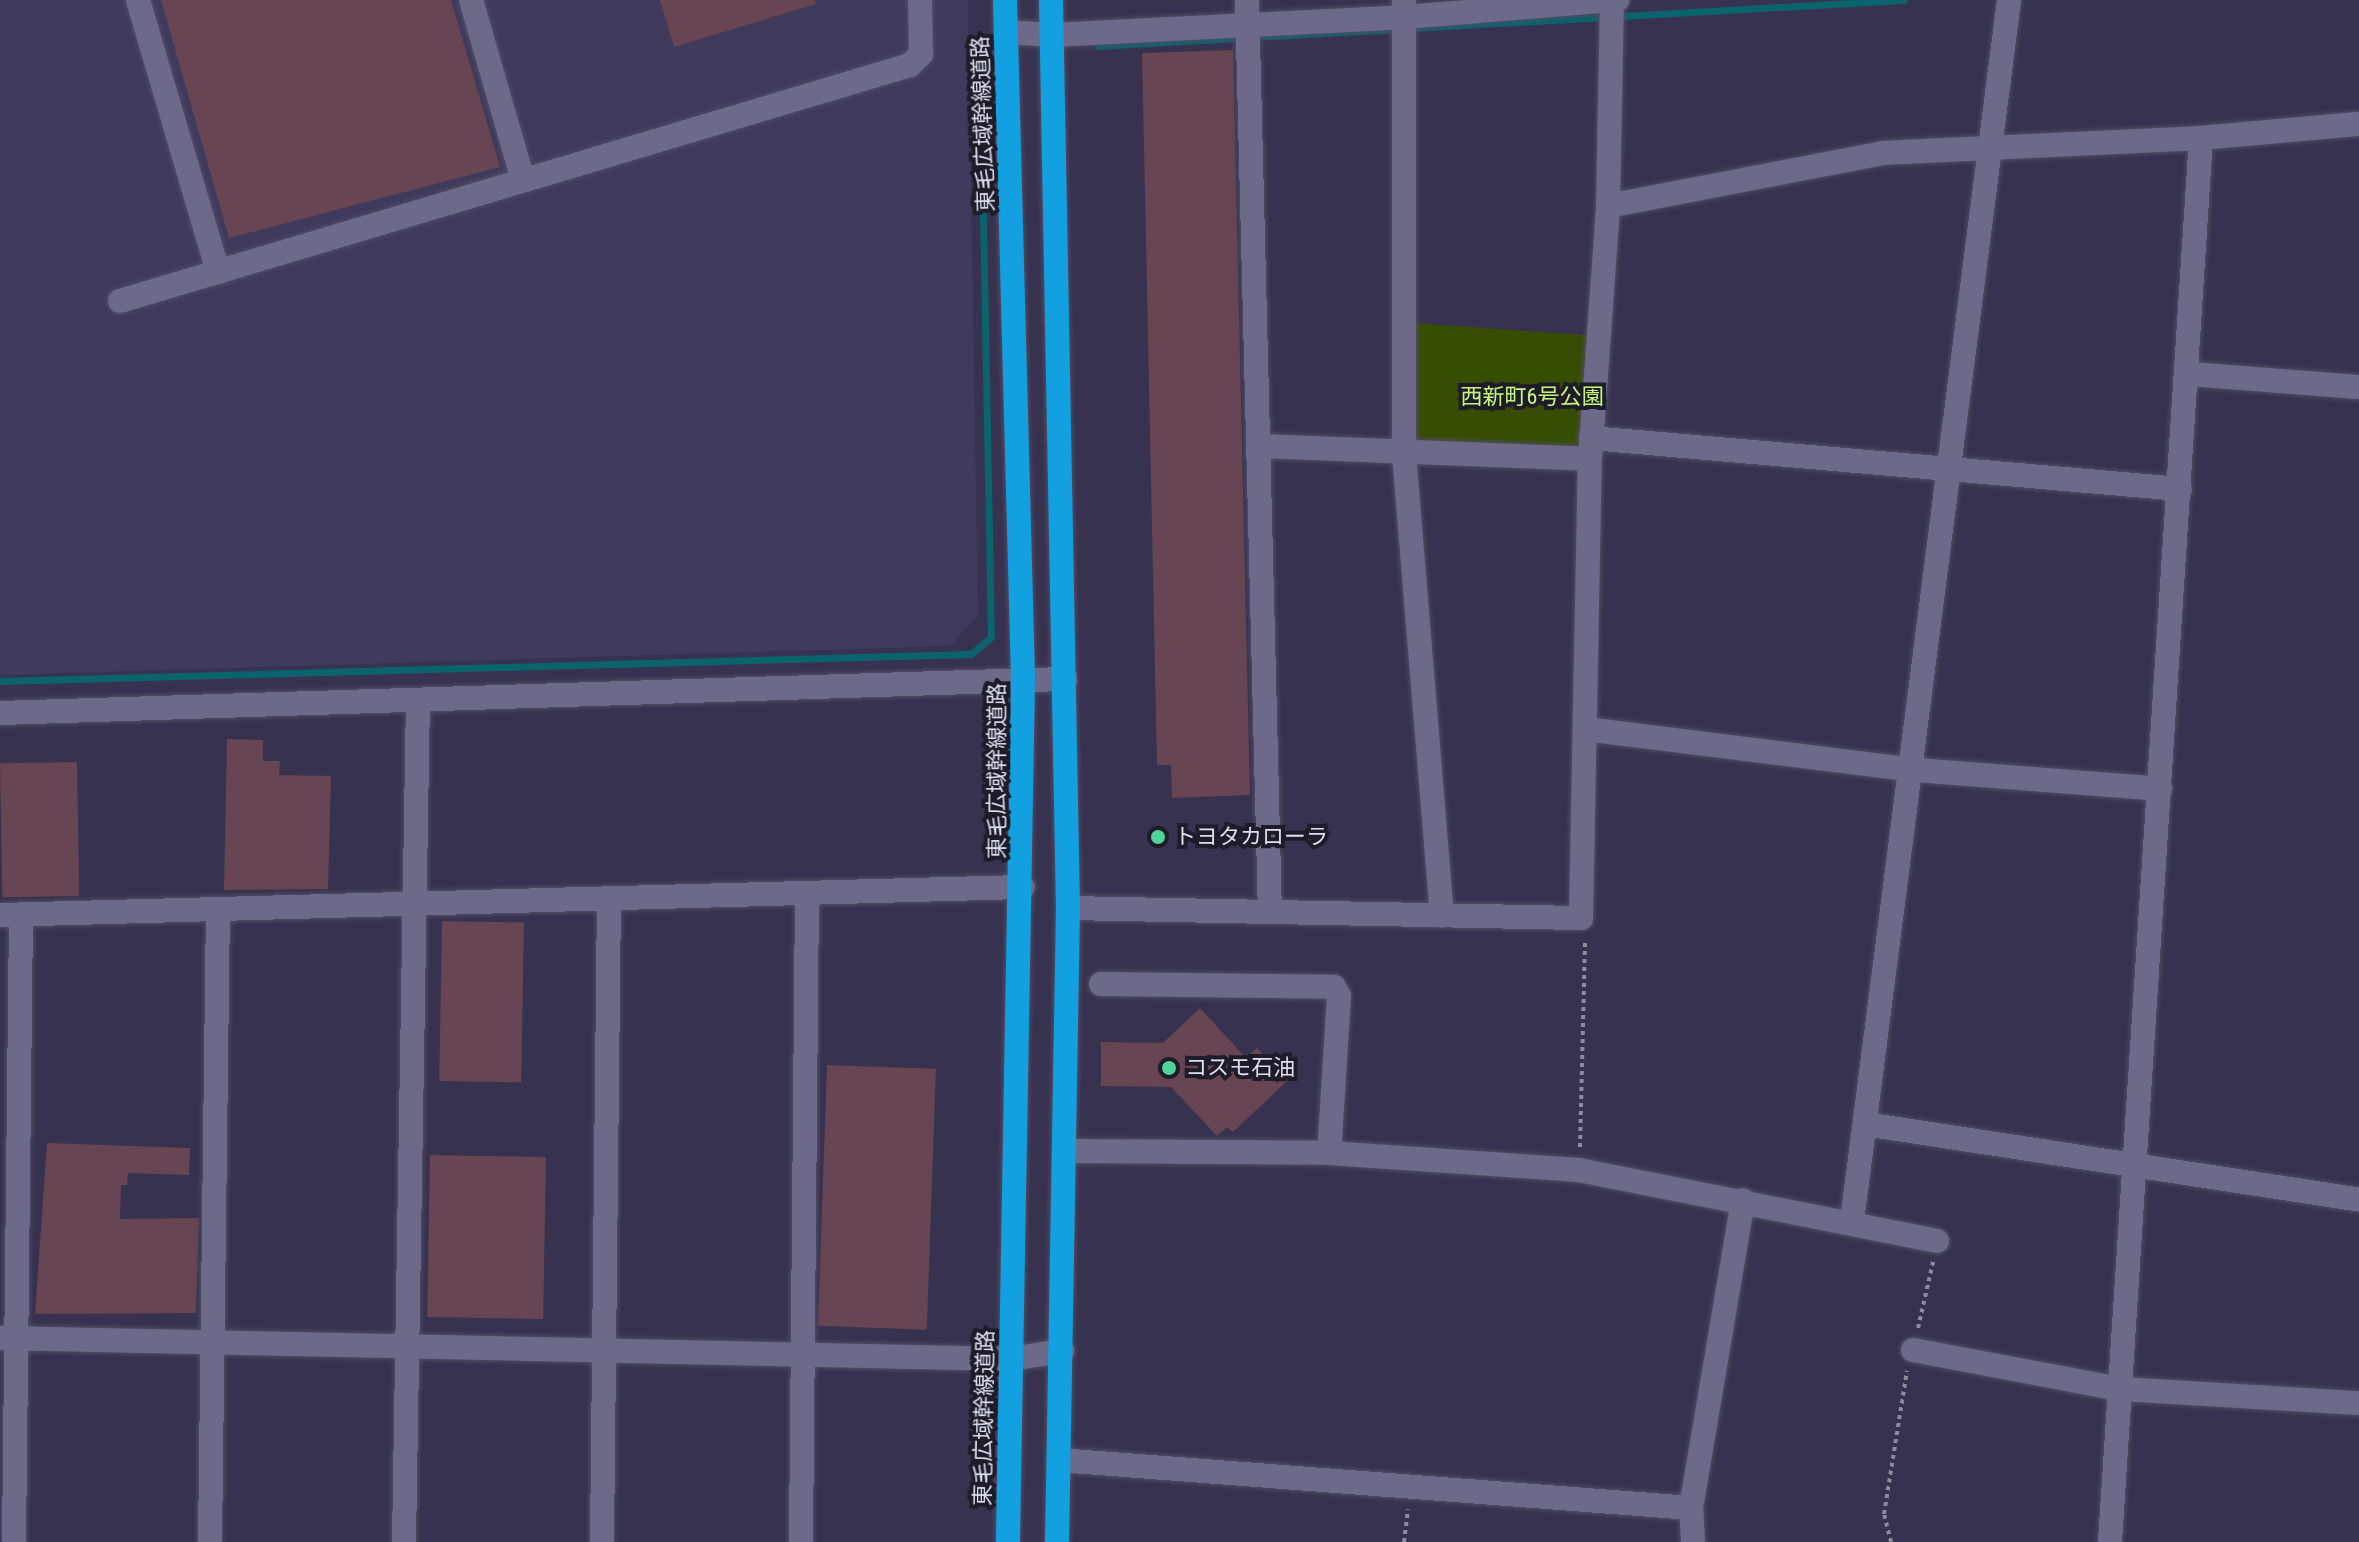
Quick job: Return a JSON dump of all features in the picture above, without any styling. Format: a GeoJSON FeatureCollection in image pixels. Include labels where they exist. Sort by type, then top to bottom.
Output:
{"type":"FeatureCollection","features":[{"type":"Feature","properties":{"kind":"highway","name":"東毛広域幹線道路"},"geometry":{"type":"LineString","coordinates":[[1005,0],[1023,679],[1023,887],[1008,1542]]}},
{"type":"Feature","properties":{"kind":"highway"},"geometry":{"type":"LineString","coordinates":[[1051,0],[1068,908],[1057,1542]]}},
{"type":"Feature","properties":{"kind":"street"},"geometry":{"type":"LineString","coordinates":[[138,0],[218,272]]}},
{"type":"Feature","properties":{"kind":"street"},"geometry":{"type":"LineString","coordinates":[[471,0],[523,180]]}},
{"type":"Feature","properties":{"kind":"street"},"geometry":{"type":"LineString","coordinates":[[120,301],[910,65],[921,54],[920,0]]}},
{"type":"Feature","properties":{"kind":"street"},"geometry":{"type":"LineString","coordinates":[[1006,32],[1052,35],[1247,12],[1614,0],[1608,206],[1590,449],[1581,918],[1068,908]]}},
{"type":"Feature","properties":{"kind":"street"},"geometry":{"type":"LineString","coordinates":[[1852,1221],[1915,770],[1991,153],[1992,98],[2009,0]]}},
{"type":"Feature","properties":{"kind":"street"},"geometry":{"type":"LineString","coordinates":[[1404,9],[1404,454],[1442,915]]}},
{"type":"Feature","properties":{"kind":"street"},"geometry":{"type":"LineString","coordinates":[[1247,12],[1270,912]]}},
{"type":"Feature","properties":{"kind":"street"},"geometry":{"type":"LineString","coordinates":[[1608,206],[1882,153],[1991,153],[2359,124]]}},
{"type":"Feature","properties":{"kind":"street"},"geometry":{"type":"LineString","coordinates":[[2110,1542],[2189,374],[2201,138]]}},
{"type":"Feature","properties":{"kind":"street"},"geometry":{"type":"LineString","coordinates":[[2189,374],[2359,387]]}},
{"type":"Feature","properties":{"kind":"street"},"geometry":{"type":"LineString","coordinates":[[1259,446],[1404,454],[1590,449],[1953,468],[2180,489]]}},
{"type":"Feature","properties":{"kind":"street"},"geometry":{"type":"LineString","coordinates":[[0,713],[1065,679]]}},
{"type":"Feature","properties":{"kind":"street"},"geometry":{"type":"LineString","coordinates":[[404,1542],[418,701]]}},
{"type":"Feature","properties":{"kind":"street"},"geometry":{"type":"LineString","coordinates":[[1585,729],[1915,770],[2160,789]]}},
{"type":"Feature","properties":{"kind":"street"},"geometry":{"type":"LineString","coordinates":[[14,1542],[9,1338],[11,914],[1023,887]]}},
{"type":"Feature","properties":{"kind":"street"},"geometry":{"type":"LineString","coordinates":[[801,1542],[807,894]]}},
{"type":"Feature","properties":{"kind":"street"},"geometry":{"type":"LineString","coordinates":[[602,1542],[609,900]]}},
{"type":"Feature","properties":{"kind":"street"},"geometry":{"type":"LineString","coordinates":[[210,1542],[218,909]]}},
{"type":"Feature","properties":{"kind":"street"},"geometry":{"type":"LineString","coordinates":[[1101,984],[1334,987],[1339,996],[1329,1153]]}},
{"type":"Feature","properties":{"kind":"street"},"geometry":{"type":"LineString","coordinates":[[1865,1124],[2135,1169],[2359,1200]]}},
{"type":"Feature","properties":{"kind":"street"},"geometry":{"type":"LineString","coordinates":[[1066,1151],[1329,1153],[1579,1170],[1852,1221],[1937,1241]]}},
{"type":"Feature","properties":{"kind":"street"},"geometry":{"type":"LineString","coordinates":[[1693,1542],[1691,1508],[1743,1200]]}},
{"type":"Feature","properties":{"kind":"street"},"geometry":{"type":"LineString","coordinates":[[9,1338],[1011,1359],[1062,1351]]}},
{"type":"Feature","properties":{"kind":"street"},"geometry":{"type":"LineString","coordinates":[[1913,1350],[2120,1389],[2359,1403]]}},
{"type":"Feature","properties":{"kind":"street"},"geometry":{"type":"LineString","coordinates":[[1059,1460],[1691,1508]]}},
{"type":"Feature","properties":{"kind":"path"},"geometry":{"type":"LineString","coordinates":[[1579,1170],[1581,918]]}},
{"type":"Feature","properties":{"kind":"path"},"geometry":{"type":"LineString","coordinates":[[1891,1542],[1884,1514],[1913,1350],[1937,1241]]}},
{"type":"Feature","properties":{"kind":"path"},"geometry":{"type":"LineString","coordinates":[[1404,1542],[1411,1487]]}},
{"type":"Feature","properties":{"kind":"shaded area"},"geometry":{"type":"Polygon","coordinates":[[[0,0],[968,0],[978,615],[950,646],[0,675],[0,0]]]}},
{"type":"Feature","properties":{"kind":"green space","name":"西新町6号公園"},"geometry":{"type":"Polygon","coordinates":[[[1404,322],[1598,336],[1589,459],[1396,445],[1404,322]]]}},
{"type":"Feature","properties":{"kind":"building"},"geometry":{"type":"Polygon","coordinates":[[[161,0],[451,0],[500,167],[229,238],[161,0]]]}},
{"type":"Feature","properties":{"kind":"building"},"geometry":{"type":"Polygon","coordinates":[[[660,0],[815,0],[816,4],[674,47],[660,0]]]}},
{"type":"Feature","properties":{"kind":"building"},"geometry":{"type":"Polygon","coordinates":[[[1233,50],[1250,795],[1172,798],[1171,765],[1157,765],[1142,53],[1233,50]]]}},
{"type":"Feature","properties":{"kind":"building"},"geometry":{"type":"Polygon","coordinates":[[[227,739],[263,740],[263,761],[280,761],[279,775],[331,776],[328,889],[224,890],[227,739]]]}},
{"type":"Feature","properties":{"kind":"building"},"geometry":{"type":"Polygon","coordinates":[[[77,762],[79,896],[2,897],[0,763],[77,762]]]}},
{"type":"Feature","properties":{"kind":"building"},"geometry":{"type":"Polygon","coordinates":[[[442,921],[524,922],[521,1082],[439,1081],[442,921]]]}},
{"type":"Feature","properties":{"kind":"building"},"geometry":{"type":"Polygon","coordinates":[[[1200,1008],[1246,1058],[1257,1048],[1288,1080],[1233,1132],[1227,1127],[1217,1136],[1171,1087],[1101,1086],[1101,1042],[1163,1043],[1200,1008]]]}},
{"type":"Feature","properties":{"kind":"building"},"geometry":{"type":"Polygon","coordinates":[[[827,1065],[936,1069],[927,1330],[818,1326],[827,1065]]]}},
{"type":"Feature","properties":{"kind":"building"},"geometry":{"type":"Polygon","coordinates":[[[47,1143],[190,1148],[189,1175],[128,1173],[127,1185],[121,1185],[120,1219],[199,1218],[196,1313],[35,1314],[47,1143]]]}},
{"type":"Feature","properties":{"kind":"building"},"geometry":{"type":"Polygon","coordinates":[[[430,1155],[546,1157],[543,1319],[427,1317],[430,1155]]]}},
{"type":"Feature","properties":{"kind":"waterway"},"geometry":{"type":"LineString","coordinates":[[1098,46],[1904,0]]}},
{"type":"Feature","properties":{"kind":"waterway"},"geometry":{"type":"LineString","coordinates":[[0,681],[971,654],[991,637],[980,59]]}},
{"type":"Feature","properties":{"kind":"place","name":"トヨタカローラ"},"geometry":{"type":"Point","coordinates":[1158,837]}},
{"type":"Feature","properties":{"kind":"place","name":"コスモ石油"},"geometry":{"type":"Point","coordinates":[1169,1068]}}]}
